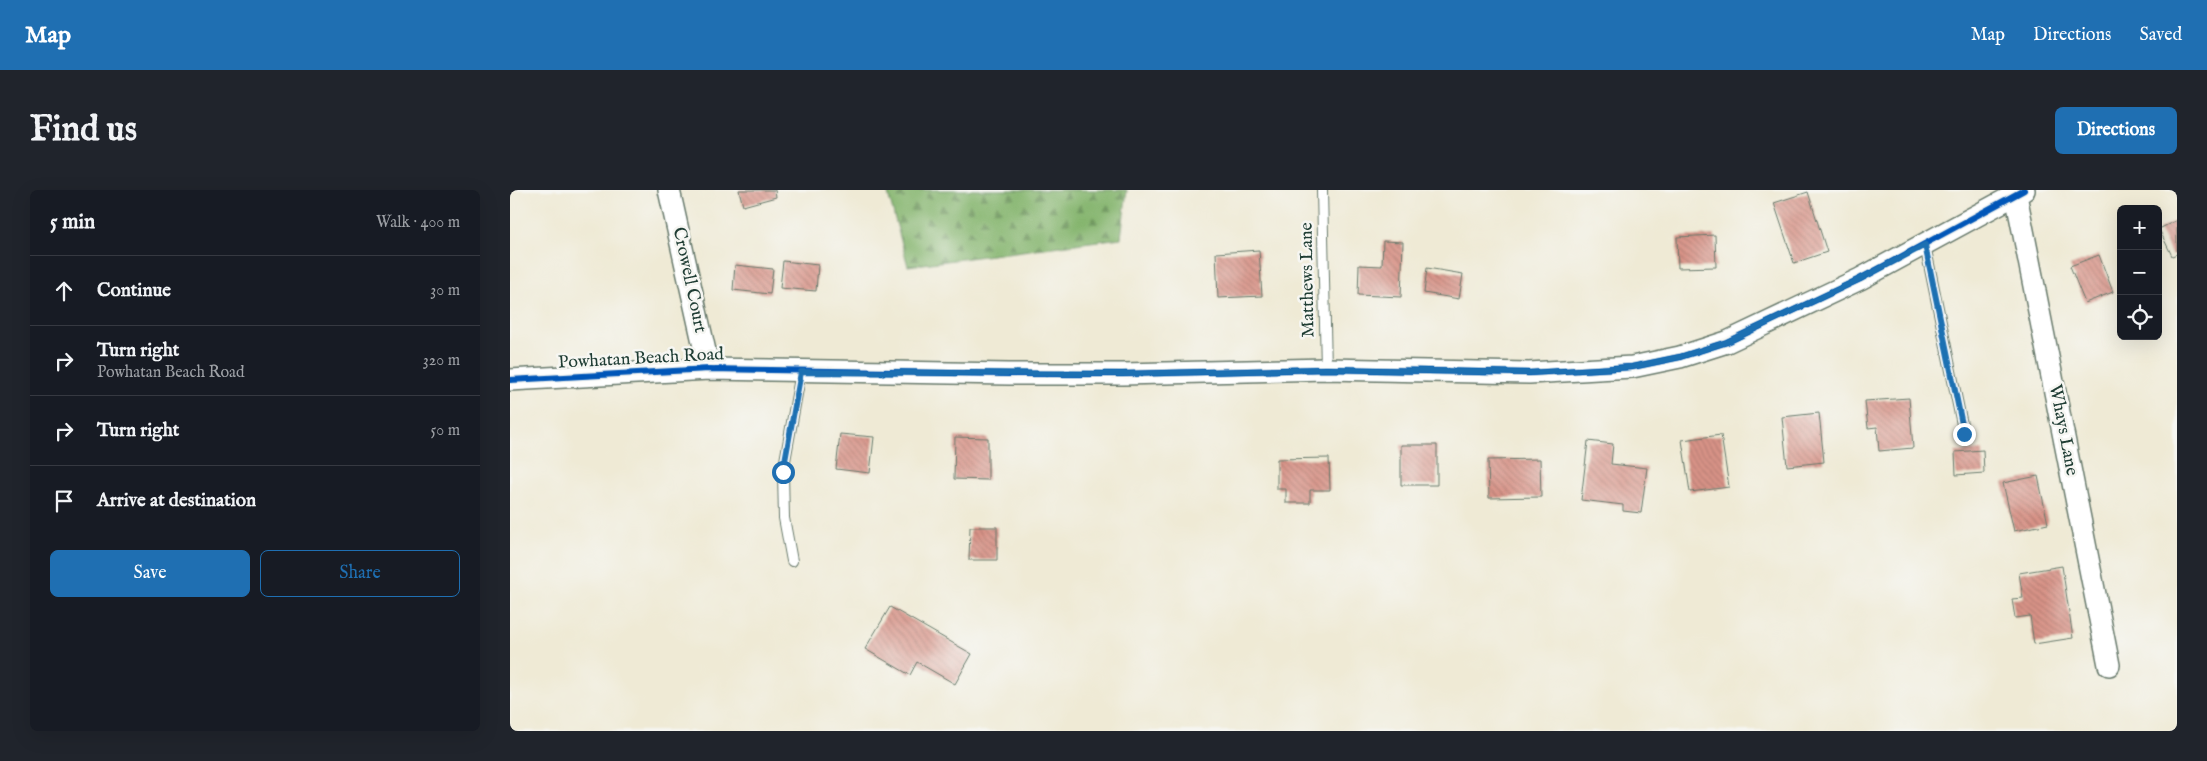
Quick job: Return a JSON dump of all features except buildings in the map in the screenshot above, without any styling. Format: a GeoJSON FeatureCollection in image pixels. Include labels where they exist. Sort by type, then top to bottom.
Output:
{"type":"FeatureCollection","features":[{"type":"Feature","properties":{"kind":"street","name":"Crowell Court"},"geometry":{"type":"LineString","coordinates":[[669,190],[709,369]]}},
{"type":"Feature","properties":{"kind":"street","name":"Powhatan Beach Road"},"geometry":{"type":"LineString","coordinates":[[510,380],[709,369],[801,372],[1104,374],[1326,369],[1529,373],[1632,367],[1680,357],[1727,342],[1860,279],[2020,192]]}},
{"type":"Feature","properties":{"kind":"street","name":"Whays Lane"},"geometry":{"type":"LineString","coordinates":[[2020,192],[2109,665]]}},
{"type":"Feature","properties":{"kind":"lane","name":"Matthews Lane"},"geometry":{"type":"LineString","coordinates":[[1322,190],[1326,369]]}},
{"type":"Feature","properties":{"kind":"lane"},"geometry":{"type":"LineString","coordinates":[[1925,245],[1964,434]]}},
{"type":"Feature","properties":{"kind":"lane"},"geometry":{"type":"LineString","coordinates":[[792,561],[784,518],[783,472],[801,372]]}},
{"type":"Feature","properties":{"kind":"green space"},"geometry":{"type":"Polygon","coordinates":[[[887,190],[1127,190],[1121,238],[908,266],[887,190]]]}},
{"type":"Feature","properties":{"kind":"cycle path"},"geometry":{"type":"LineString","coordinates":[[510,380],[709,369],[1123,374],[1326,369],[1529,373],[1632,367],[1680,357],[1727,342],[1860,279],[2024,190]]}},
{"type":"Feature","properties":{"kind":"route"},"geometry":{"type":"LineString","coordinates":[[783,472],[801,372],[1122,374],[1326,369],[1529,373],[1632,367],[1680,357],[1727,342],[1860,279],[1925,245],[1964,434]]}}]}
